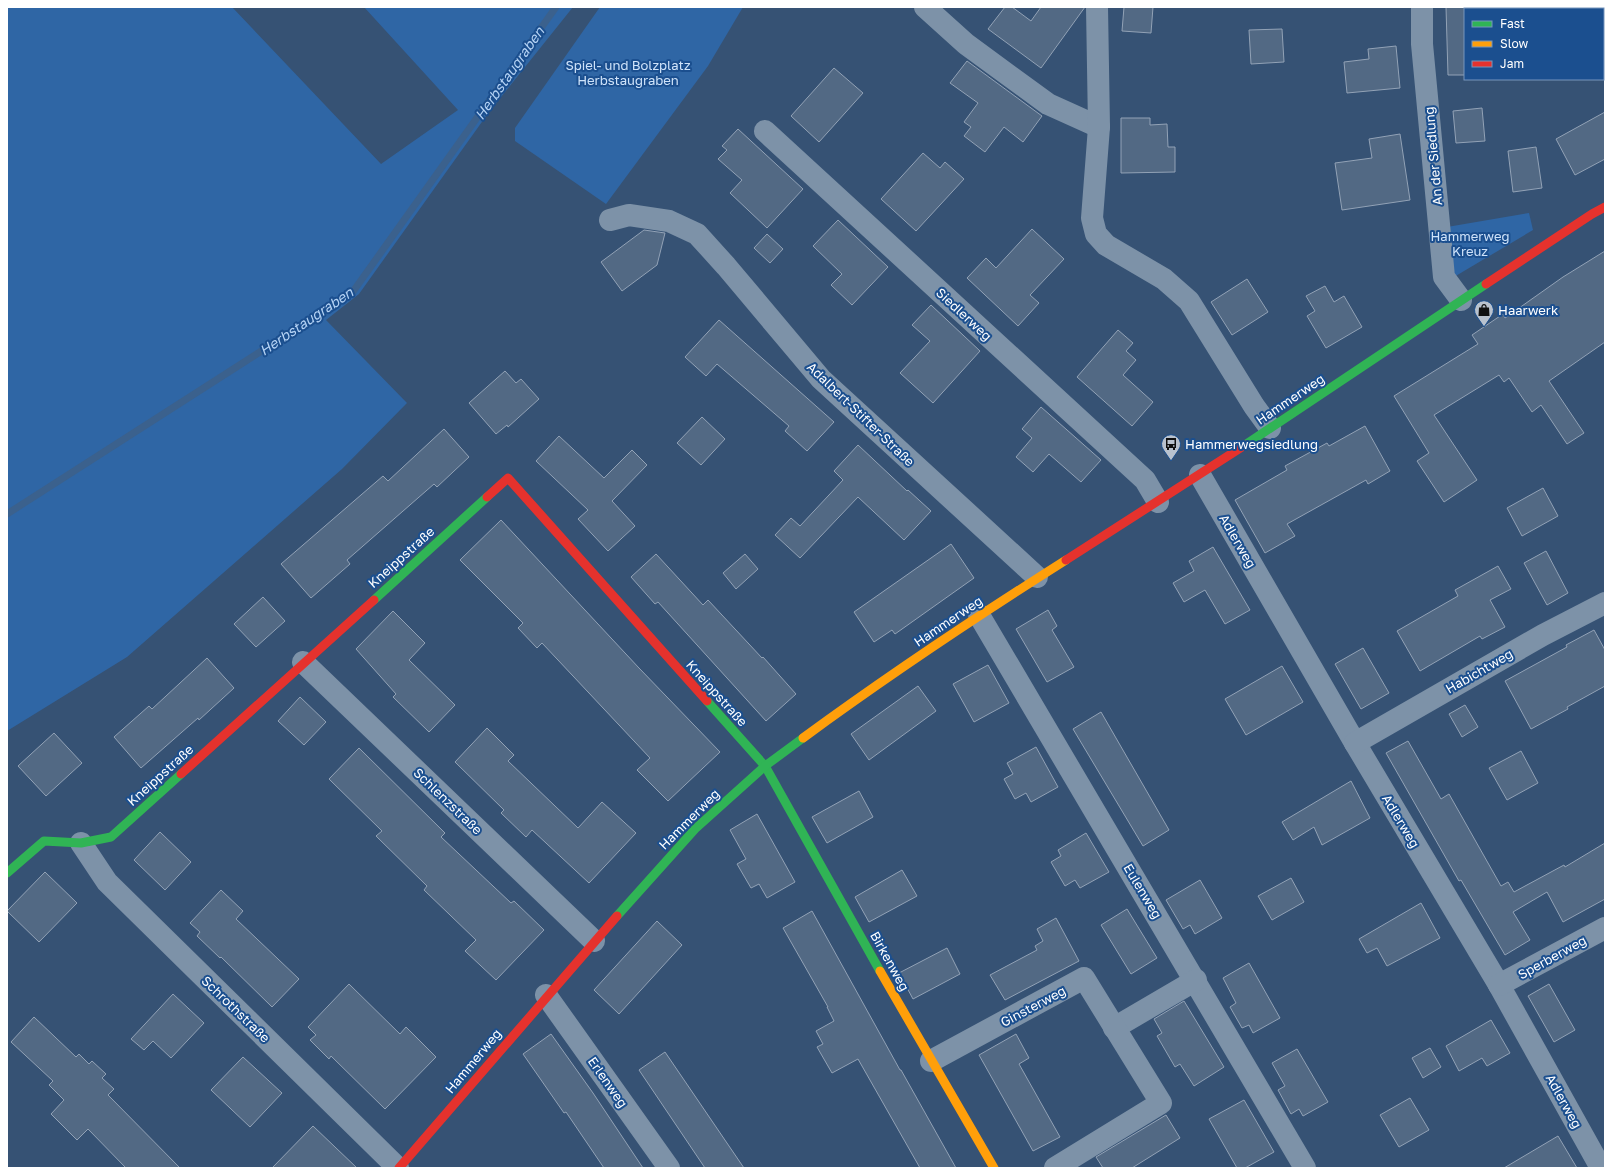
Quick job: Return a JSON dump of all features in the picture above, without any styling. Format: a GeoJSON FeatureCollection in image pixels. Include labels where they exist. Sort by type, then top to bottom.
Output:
{"type":"FeatureCollection","features":[{"type":"Feature","properties":{"kind":"street"},"geometry":{"type":"LineString","coordinates":[[925,7],[966,44],[1048,104],[1100,127]]}},
{"type":"Feature","properties":{"kind":"street"},"geometry":{"type":"LineString","coordinates":[[1097,7],[1100,127],[1092,218],[1096,234],[1106,245],[1164,279],[1189,301],[1254,406],[1270,428]]}},
{"type":"Feature","properties":{"kind":"street","name":"An der Siedlung"},"geometry":{"type":"LineString","coordinates":[[1422,7],[1422,44],[1444,277],[1461,300]]}},
{"type":"Feature","properties":{"kind":"street","name":"Siedlerweg"},"geometry":{"type":"LineString","coordinates":[[765,131],[1145,480],[1158,502]]}},
{"type":"Feature","properties":{"kind":"street","name":"Hammerweg"},"geometry":{"type":"LineString","coordinates":[[398,1168],[594,940],[695,829],[765,766],[871,688],[1037,577],[1200,475],[1461,300],[1605,207]]}},
{"type":"Feature","properties":{"kind":"street","name":"Adalbert-Stifter-Straße"},"geometry":{"type":"LineString","coordinates":[[610,220],[629,215],[669,221],[697,234],[726,266],[821,379],[1037,577]]}},
{"type":"Feature","properties":{"kind":"street","name":"Adlerweg"},"geometry":{"type":"LineString","coordinates":[[1200,475],[1355,743],[1499,986],[1601,1168]]}},
{"type":"Feature","properties":{"kind":"street","name":"Kneippstraße"},"geometry":{"type":"LineString","coordinates":[[7,873],[44,841],[81,843],[111,837],[508,478],[765,766]]}},
{"type":"Feature","properties":{"kind":"street","name":"Habichtweg"},"geometry":{"type":"LineString","coordinates":[[1355,743],[1543,635],[1605,603]]}},
{"type":"Feature","properties":{"kind":"street","name":"Eulenweg"},"geometry":{"type":"LineString","coordinates":[[980,615],[1196,980],[1305,1168]]}},
{"type":"Feature","properties":{"kind":"street","name":"Schlenzstraße"},"geometry":{"type":"LineString","coordinates":[[303,662],[594,940]]}},
{"type":"Feature","properties":{"kind":"street","name":"Birkenweg"},"geometry":{"type":"LineString","coordinates":[[765,766],[931,1061],[994,1168]]}},
{"type":"Feature","properties":{"kind":"street","name":"Schrothstraße"},"geometry":{"type":"LineString","coordinates":[[81,843],[106,882],[398,1168]]}},
{"type":"Feature","properties":{"kind":"street","name":"Sperberweg"},"geometry":{"type":"LineString","coordinates":[[1499,986],[1605,928]]}},
{"type":"Feature","properties":{"kind":"street","name":"Ginsterweg"},"geometry":{"type":"LineString","coordinates":[[931,1061],[1084,978],[1161,1103],[1055,1168]]}},
{"type":"Feature","properties":{"kind":"street"},"geometry":{"type":"LineString","coordinates":[[1114,1028],[1196,980]]}},
{"type":"Feature","properties":{"kind":"street","name":"Erlenweg"},"geometry":{"type":"LineString","coordinates":[[546,995],[669,1168]]}},
{"type":"Feature","properties":{"kind":"green space"},"geometry":{"type":"Polygon","coordinates":[[[7,7],[232,7],[381,164],[458,110],[364,7],[573,7],[489,112],[359,294],[326,320],[407,403],[342,469],[127,657],[7,731],[7,7]]]}},
{"type":"Feature","properties":{"kind":"green space","name":"Spiel- und Bolzplatz Herbstaugraben"},"geometry":{"type":"Polygon","coordinates":[[[600,7],[743,7],[708,66],[606,204],[515,141],[515,128],[600,7]]]}},
{"type":"Feature","properties":{"kind":"green space","name":"Hammerweg Kreuz"},"geometry":{"type":"Polygon","coordinates":[[[1529,213],[1533,230],[1454,277],[1447,227],[1529,213]]]}},
{"type":"Feature","properties":{"kind":"building"},"geometry":{"type":"Polygon","coordinates":[[[1005,7],[1012,7],[1031,21],[1041,7],[1085,7],[1041,68],[988,29],[1005,7]]]}},
{"type":"Feature","properties":{"kind":"building"},"geometry":{"type":"Polygon","coordinates":[[[1124,7],[1153,7],[1151,33],[1122,31],[1124,7]]]}},
{"type":"Feature","properties":{"kind":"building"},"geometry":{"type":"Polygon","coordinates":[[[1446,7],[1465,7],[1464,75],[1448,75],[1446,7]]]}},
{"type":"Feature","properties":{"kind":"building"},"geometry":{"type":"Polygon","coordinates":[[[1282,29],[1284,62],[1251,64],[1249,30],[1282,29]]]}},
{"type":"Feature","properties":{"kind":"building"},"geometry":{"type":"Polygon","coordinates":[[[1396,46],[1400,88],[1347,93],[1344,62],[1369,59],[1368,49],[1396,46]]]}},
{"type":"Feature","properties":{"kind":"building"},"geometry":{"type":"Polygon","coordinates":[[[967,61],[1042,116],[1023,142],[1004,127],[985,152],[964,136],[971,127],[964,122],[978,103],[950,83],[967,61]]]}},
{"type":"Feature","properties":{"kind":"building"},"geometry":{"type":"Polygon","coordinates":[[[834,68],[863,93],[819,142],[791,116],[834,68]]]}},
{"type":"Feature","properties":{"kind":"building"},"geometry":{"type":"Polygon","coordinates":[[[1482,108],[1485,141],[1456,143],[1453,111],[1482,108]]]}},
{"type":"Feature","properties":{"kind":"building"},"geometry":{"type":"Polygon","coordinates":[[[1605,112],[1605,159],[1575,175],[1556,139],[1605,112]]]}},
{"type":"Feature","properties":{"kind":"building"},"geometry":{"type":"Polygon","coordinates":[[[1121,118],[1150,118],[1150,125],[1167,124],[1168,147],[1175,147],[1175,172],[1121,173],[1121,118]]]}},
{"type":"Feature","properties":{"kind":"building"},"geometry":{"type":"Polygon","coordinates":[[[738,129],[803,189],[767,228],[730,193],[742,180],[718,159],[727,150],[722,146],[738,129]]]}},
{"type":"Feature","properties":{"kind":"building"},"geometry":{"type":"Polygon","coordinates":[[[1400,134],[1410,200],[1342,210],[1335,163],[1372,158],[1369,139],[1400,134]]]}},
{"type":"Feature","properties":{"kind":"building"},"geometry":{"type":"Polygon","coordinates":[[[1536,147],[1542,188],[1513,192],[1508,151],[1536,147]]]}},
{"type":"Feature","properties":{"kind":"building"},"geometry":{"type":"Polygon","coordinates":[[[923,153],[940,168],[945,162],[964,179],[916,231],[881,199],[923,153]]]}},
{"type":"Feature","properties":{"kind":"building"},"geometry":{"type":"Polygon","coordinates":[[[838,220],[888,267],[852,305],[831,285],[842,274],[813,246],[838,220]]]}},
{"type":"Feature","properties":{"kind":"building"},"geometry":{"type":"Polygon","coordinates":[[[1032,229],[1064,259],[1030,295],[1039,303],[1018,326],[967,278],[986,258],[996,268],[1032,229]]]}},
{"type":"Feature","properties":{"kind":"building"},"geometry":{"type":"Polygon","coordinates":[[[644,230],[665,233],[657,265],[622,291],[601,262],[644,230]]]}},
{"type":"Feature","properties":{"kind":"building"},"geometry":{"type":"Polygon","coordinates":[[[767,234],[783,249],[770,263],[754,248],[767,234]]]}},
{"type":"Feature","properties":{"kind":"building"},"geometry":{"type":"Polygon","coordinates":[[[1605,251],[1605,342],[1549,381],[1584,433],[1567,444],[1541,405],[1532,412],[1509,378],[1504,382],[1499,375],[1434,415],[1477,480],[1444,502],[1417,461],[1429,453],[1394,396],[1478,344],[1472,335],[1503,314],[1505,318],[1563,277],[1605,251]]]}},
{"type":"Feature","properties":{"kind":"building"},"geometry":{"type":"Polygon","coordinates":[[[1247,279],[1268,312],[1232,335],[1211,302],[1247,279]]]}},
{"type":"Feature","properties":{"kind":"building"},"geometry":{"type":"Polygon","coordinates":[[[1325,286],[1334,302],[1344,296],[1362,327],[1326,348],[1307,316],[1315,311],[1306,296],[1325,286]]]}},
{"type":"Feature","properties":{"kind":"building"},"geometry":{"type":"Polygon","coordinates":[[[931,305],[980,351],[933,403],[900,373],[930,341],[912,325],[931,305]]]}},
{"type":"Feature","properties":{"kind":"building"},"geometry":{"type":"Polygon","coordinates":[[[719,320],[834,422],[807,451],[785,431],[789,426],[717,364],[706,376],[685,357],[719,320]]]}},
{"type":"Feature","properties":{"kind":"building"},"geometry":{"type":"Polygon","coordinates":[[[1118,330],[1133,343],[1126,351],[1136,360],[1123,375],[1153,402],[1132,426],[1077,377],[1118,330]]]}},
{"type":"Feature","properties":{"kind":"building"},"geometry":{"type":"Polygon","coordinates":[[[505,371],[516,383],[521,379],[539,399],[508,427],[507,425],[496,434],[469,403],[505,371]]]}},
{"type":"Feature","properties":{"kind":"building"},"geometry":{"type":"Polygon","coordinates":[[[1041,407],[1101,460],[1081,482],[1049,454],[1033,472],[1016,457],[1032,438],[1022,429],[1041,407]]]}},
{"type":"Feature","properties":{"kind":"building"},"geometry":{"type":"Polygon","coordinates":[[[702,417],[725,439],[701,465],[677,443],[702,417]]]}},
{"type":"Feature","properties":{"kind":"building"},"geometry":{"type":"Polygon","coordinates":[[[1365,426],[1390,471],[1368,484],[1366,480],[1287,524],[1295,536],[1265,553],[1235,500],[1287,470],[1285,466],[1327,443],[1329,446],[1365,426]]]}},
{"type":"Feature","properties":{"kind":"building"},"geometry":{"type":"Polygon","coordinates":[[[444,429],[469,457],[437,487],[434,484],[347,560],[350,564],[311,598],[281,564],[383,476],[388,481],[444,429]]]}},
{"type":"Feature","properties":{"kind":"building"},"geometry":{"type":"Polygon","coordinates":[[[559,436],[604,478],[632,450],[647,465],[612,501],[635,526],[608,551],[578,519],[588,510],[536,461],[559,436]]]}},
{"type":"Feature","properties":{"kind":"building"},"geometry":{"type":"Polygon","coordinates":[[[858,445],[907,491],[908,490],[931,511],[904,540],[858,497],[800,558],[775,535],[791,518],[800,526],[843,480],[834,471],[858,445]]]}},
{"type":"Feature","properties":{"kind":"building"},"geometry":{"type":"Polygon","coordinates":[[[1543,488],[1558,516],[1522,536],[1507,508],[1543,488]]]}},
{"type":"Feature","properties":{"kind":"building"},"geometry":{"type":"Polygon","coordinates":[[[501,520],[639,668],[720,752],[668,801],[637,770],[650,758],[542,643],[537,648],[518,628],[523,623],[460,560],[501,520]]]}},
{"type":"Feature","properties":{"kind":"building"},"geometry":{"type":"Polygon","coordinates":[[[951,544],[974,578],[895,634],[892,630],[874,642],[854,612],[951,544]]]}},
{"type":"Feature","properties":{"kind":"building"},"geometry":{"type":"Polygon","coordinates":[[[1213,547],[1250,610],[1225,624],[1205,590],[1184,602],[1173,583],[1194,571],[1189,561],[1213,547]]]}},
{"type":"Feature","properties":{"kind":"building"},"geometry":{"type":"Polygon","coordinates":[[[1546,551],[1568,593],[1547,605],[1524,563],[1546,551]]]}},
{"type":"Feature","properties":{"kind":"building"},"geometry":{"type":"Polygon","coordinates":[[[656,554],[703,605],[708,600],[796,694],[766,721],[658,602],[655,604],[631,577],[656,554]]]}},
{"type":"Feature","properties":{"kind":"building"},"geometry":{"type":"Polygon","coordinates":[[[745,554],[758,569],[736,589],[723,573],[745,554]]]}},
{"type":"Feature","properties":{"kind":"building"},"geometry":{"type":"Polygon","coordinates":[[[1498,566],[1511,589],[1490,600],[1505,627],[1482,639],[1480,636],[1420,671],[1397,631],[1458,596],[1455,590],[1498,566]]]}},
{"type":"Feature","properties":{"kind":"building"},"geometry":{"type":"Polygon","coordinates":[[[263,597],[285,621],[256,647],[234,624],[263,597]]]}},
{"type":"Feature","properties":{"kind":"building"},"geometry":{"type":"Polygon","coordinates":[[[1048,610],[1057,626],[1052,630],[1074,667],[1047,682],[1016,629],[1048,610]]]}},
{"type":"Feature","properties":{"kind":"building"},"geometry":{"type":"Polygon","coordinates":[[[393,611],[425,643],[409,660],[455,705],[429,732],[393,697],[396,694],[356,649],[393,611]]]}},
{"type":"Feature","properties":{"kind":"building"},"geometry":{"type":"Polygon","coordinates":[[[1594,630],[1605,650],[1605,686],[1567,707],[1568,709],[1531,729],[1505,681],[1567,647],[1566,645],[1594,630]]]}},
{"type":"Feature","properties":{"kind":"building"},"geometry":{"type":"Polygon","coordinates":[[[1363,648],[1389,693],[1361,709],[1335,664],[1363,648]]]}},
{"type":"Feature","properties":{"kind":"building"},"geometry":{"type":"Polygon","coordinates":[[[207,658],[234,688],[199,720],[198,718],[141,768],[114,737],[149,706],[152,709],[207,658]]]}},
{"type":"Feature","properties":{"kind":"building"},"geometry":{"type":"Polygon","coordinates":[[[988,665],[1009,703],[974,722],[953,684],[988,665]]]}},
{"type":"Feature","properties":{"kind":"building"},"geometry":{"type":"Polygon","coordinates":[[[1282,666],[1303,702],[1246,735],[1225,699],[1282,666]]]}},
{"type":"Feature","properties":{"kind":"building"},"geometry":{"type":"Polygon","coordinates":[[[918,686],[936,711],[869,760],[851,734],[918,686]]]}},
{"type":"Feature","properties":{"kind":"building"},"geometry":{"type":"Polygon","coordinates":[[[300,697],[326,722],[304,745],[278,721],[300,697]]]}},
{"type":"Feature","properties":{"kind":"building"},"geometry":{"type":"Polygon","coordinates":[[[1465,705],[1478,727],[1462,737],[1449,714],[1465,705]]]}},
{"type":"Feature","properties":{"kind":"building"},"geometry":{"type":"Polygon","coordinates":[[[1101,712],[1169,830],[1143,846],[1073,729],[1101,712]]]}},
{"type":"Feature","properties":{"kind":"building"},"geometry":{"type":"Polygon","coordinates":[[[487,728],[514,755],[508,761],[578,828],[602,802],[636,833],[589,883],[532,830],[526,837],[501,813],[504,810],[455,762],[487,728]]]}},
{"type":"Feature","properties":{"kind":"building"},"geometry":{"type":"Polygon","coordinates":[[[54,733],[82,763],[46,796],[18,766],[54,733]]]}},
{"type":"Feature","properties":{"kind":"building"},"geometry":{"type":"Polygon","coordinates":[[[1408,741],[1441,799],[1449,794],[1501,886],[1508,882],[1514,892],[1564,865],[1565,867],[1605,843],[1605,899],[1563,922],[1547,892],[1513,912],[1530,940],[1505,955],[1461,880],[1459,881],[1386,753],[1408,741]]]}},
{"type":"Feature","properties":{"kind":"building"},"geometry":{"type":"Polygon","coordinates":[[[1036,747],[1058,787],[1031,802],[1026,793],[1015,799],[1004,779],[1013,774],[1007,763],[1036,747]]]}},
{"type":"Feature","properties":{"kind":"building"},"geometry":{"type":"Polygon","coordinates":[[[359,748],[445,833],[441,837],[511,903],[514,901],[544,930],[496,980],[465,951],[476,940],[424,890],[427,886],[376,836],[382,831],[329,779],[359,748]]]}},
{"type":"Feature","properties":{"kind":"building"},"geometry":{"type":"Polygon","coordinates":[[[1521,751],[1538,783],[1507,800],[1489,768],[1521,751]]]}},
{"type":"Feature","properties":{"kind":"building"},"geometry":{"type":"Polygon","coordinates":[[[1351,781],[1370,818],[1322,845],[1314,827],[1293,840],[1282,822],[1351,781]]]}},
{"type":"Feature","properties":{"kind":"building"},"geometry":{"type":"Polygon","coordinates":[[[859,791],[873,817],[827,843],[812,817],[859,791]]]}},
{"type":"Feature","properties":{"kind":"building"},"geometry":{"type":"Polygon","coordinates":[[[757,814],[795,882],[767,898],[759,884],[751,888],[737,864],[746,859],[730,830],[757,814]]]}},
{"type":"Feature","properties":{"kind":"building"},"geometry":{"type":"Polygon","coordinates":[[[160,832],[191,862],[165,890],[134,860],[160,832]]]}},
{"type":"Feature","properties":{"kind":"building"},"geometry":{"type":"Polygon","coordinates":[[[1086,833],[1109,872],[1080,888],[1075,880],[1065,886],[1051,862],[1061,856],[1058,850],[1086,833]]]}},
{"type":"Feature","properties":{"kind":"building"},"geometry":{"type":"Polygon","coordinates":[[[902,870],[917,896],[869,922],[855,897],[902,870]]]}},
{"type":"Feature","properties":{"kind":"building"},"geometry":{"type":"Polygon","coordinates":[[[45,872],[77,903],[39,942],[7,911],[45,872]]]}},
{"type":"Feature","properties":{"kind":"building"},"geometry":{"type":"Polygon","coordinates":[[[1291,878],[1304,902],[1272,920],[1258,896],[1291,878]]]}},
{"type":"Feature","properties":{"kind":"building"},"geometry":{"type":"Polygon","coordinates":[[[1200,880],[1222,918],[1195,934],[1190,925],[1183,929],[1166,900],[1200,880]]]}},
{"type":"Feature","properties":{"kind":"building"},"geometry":{"type":"Polygon","coordinates":[[[221,890],[243,911],[236,919],[299,979],[272,1007],[221,957],[220,958],[197,936],[200,932],[190,923],[221,890]]]}},
{"type":"Feature","properties":{"kind":"building"},"geometry":{"type":"Polygon","coordinates":[[[1421,903],[1440,938],[1387,966],[1377,948],[1367,953],[1359,939],[1421,903]]]}},
{"type":"Feature","properties":{"kind":"building"},"geometry":{"type":"Polygon","coordinates":[[[1127,909],[1157,958],[1131,974],[1101,925],[1127,909]]]}},
{"type":"Feature","properties":{"kind":"building"},"geometry":{"type":"Polygon","coordinates":[[[812,911],[956,1168],[920,1168],[858,1059],[832,1073],[817,1047],[823,1044],[816,1031],[834,1021],[828,1007],[783,928],[812,911]]]}},
{"type":"Feature","properties":{"kind":"building"},"geometry":{"type":"Polygon","coordinates":[[[1056,918],[1079,961],[1005,1000],[990,975],[1037,950],[1035,946],[1043,941],[1037,929],[1056,918]]]}},
{"type":"Feature","properties":{"kind":"building"},"geometry":{"type":"Polygon","coordinates":[[[657,921],[682,945],[619,1014],[594,990],[657,921]]]}},
{"type":"Feature","properties":{"kind":"building"},"geometry":{"type":"Polygon","coordinates":[[[947,948],[960,974],[913,999],[899,973],[947,948]]]}},
{"type":"Feature","properties":{"kind":"building"},"geometry":{"type":"Polygon","coordinates":[[[1249,963],[1280,1018],[1253,1033],[1249,1025],[1242,1028],[1230,1007],[1236,1003],[1223,978],[1249,963]]]}},
{"type":"Feature","properties":{"kind":"building"},"geometry":{"type":"Polygon","coordinates":[[[349,984],[400,1034],[406,1027],[436,1057],[385,1109],[331,1056],[329,1059],[310,1040],[316,1035],[308,1027],[349,984]]]}},
{"type":"Feature","properties":{"kind":"building"},"geometry":{"type":"Polygon","coordinates":[[[1549,984],[1575,1030],[1554,1042],[1528,996],[1549,984]]]}},
{"type":"Feature","properties":{"kind":"building"},"geometry":{"type":"Polygon","coordinates":[[[173,994],[204,1023],[171,1058],[153,1041],[144,1050],[131,1039],[173,994]]]}},
{"type":"Feature","properties":{"kind":"building"},"geometry":{"type":"Polygon","coordinates":[[[1184,1001],[1224,1067],[1194,1086],[1180,1064],[1175,1067],[1157,1036],[1162,1033],[1154,1019],[1184,1001]]]}},
{"type":"Feature","properties":{"kind":"building"},"geometry":{"type":"Polygon","coordinates":[[[34,1017],[76,1057],[79,1054],[89,1064],[92,1061],[106,1074],[102,1078],[114,1089],[108,1095],[180,1168],[126,1168],[88,1129],[77,1140],[51,1114],[64,1100],[49,1085],[53,1081],[11,1042],[34,1017]]]}},
{"type":"Feature","properties":{"kind":"building"},"geometry":{"type":"Polygon","coordinates":[[[1491,1020],[1510,1053],[1487,1066],[1482,1058],[1459,1071],[1446,1046],[1491,1020]]]}},
{"type":"Feature","properties":{"kind":"building"},"geometry":{"type":"Polygon","coordinates":[[[551,1034],[593,1093],[643,1168],[604,1168],[566,1112],[564,1113],[523,1054],[551,1034]]]}},
{"type":"Feature","properties":{"kind":"building"},"geometry":{"type":"Polygon","coordinates":[[[1016,1034],[1029,1058],[1019,1064],[1060,1137],[1033,1151],[979,1055],[1016,1034]]]}},
{"type":"Feature","properties":{"kind":"building"},"geometry":{"type":"Polygon","coordinates":[[[1430,1048],[1441,1067],[1423,1078],[1412,1058],[1430,1048]]]}},
{"type":"Feature","properties":{"kind":"building"},"geometry":{"type":"Polygon","coordinates":[[[1297,1049],[1328,1102],[1303,1116],[1299,1109],[1291,1114],[1278,1090],[1285,1086],[1272,1063],[1297,1049]]]}},
{"type":"Feature","properties":{"kind":"building"},"geometry":{"type":"Polygon","coordinates":[[[665,1052],[744,1168],[705,1168],[639,1070],[665,1052]]]}},
{"type":"Feature","properties":{"kind":"building"},"geometry":{"type":"Polygon","coordinates":[[[243,1057],[282,1093],[250,1127],[211,1090],[243,1057]]]}},
{"type":"Feature","properties":{"kind":"building"},"geometry":{"type":"Polygon","coordinates":[[[1410,1098],[1429,1130],[1399,1147],[1380,1115],[1410,1098]]]}},
{"type":"Feature","properties":{"kind":"building"},"geometry":{"type":"Polygon","coordinates":[[[1244,1100],[1274,1152],[1245,1168],[1237,1168],[1209,1119],[1244,1100]]]}},
{"type":"Feature","properties":{"kind":"building"},"geometry":{"type":"Polygon","coordinates":[[[1166,1115],[1180,1138],[1132,1168],[1103,1168],[1096,1157],[1166,1115]]]}},
{"type":"Feature","properties":{"kind":"building"},"geometry":{"type":"Polygon","coordinates":[[[313,1126],[357,1168],[272,1168],[313,1126]]]}},
{"type":"Feature","properties":{"kind":"building"},"geometry":{"type":"Polygon","coordinates":[[[1558,1136],[1577,1168],[1504,1168],[1558,1136]]]}},
{"type":"Feature","properties":{"kind":"waterway","name":"Herbstaugraben"},"geometry":{"type":"LineString","coordinates":[[7,514],[352,293],[556,7]]}},
{"type":"Feature","properties":{"kind":"traffic: fast"},"geometry":{"type":"LineString","coordinates":[[1245,445],[1486,284]]}},
{"type":"Feature","properties":{"kind":"traffic: fast"},"geometry":{"type":"LineString","coordinates":[[374,600],[487,497]]}},
{"type":"Feature","properties":{"kind":"traffic: fast"},"geometry":{"type":"LineString","coordinates":[[707,701],[765,766],[880,971]]}},
{"type":"Feature","properties":{"kind":"traffic: fast"},"geometry":{"type":"LineString","coordinates":[[617,916],[695,829],[765,766],[803,738]]}},
{"type":"Feature","properties":{"kind":"traffic: fast"},"geometry":{"type":"LineString","coordinates":[[7,873],[44,841],[81,843],[111,837],[181,774]]}},
{"type":"Feature","properties":{"kind":"traffic: slow"},"geometry":{"type":"LineString","coordinates":[[803,738],[933,647],[1066,560]]}},
{"type":"Feature","properties":{"kind":"traffic: slow"},"geometry":{"type":"LineString","coordinates":[[880,971],[994,1168]]}},
{"type":"Feature","properties":{"kind":"traffic: jam"},"geometry":{"type":"LineString","coordinates":[[1486,284],[1605,207]]}},
{"type":"Feature","properties":{"kind":"traffic: jam"},"geometry":{"type":"LineString","coordinates":[[1066,560],[1245,445]]}},
{"type":"Feature","properties":{"kind":"traffic: jam"},"geometry":{"type":"LineString","coordinates":[[487,497],[508,478],[707,701]]}},
{"type":"Feature","properties":{"kind":"traffic: jam"},"geometry":{"type":"LineString","coordinates":[[181,774],[374,600]]}},
{"type":"Feature","properties":{"kind":"traffic: jam"},"geometry":{"type":"LineString","coordinates":[[399,1168],[617,916]]}},
{"type":"Feature","properties":{"kind":"place","name":"Haarwerk"},"geometry":{"type":"Point","coordinates":[1484,327]}},
{"type":"Feature","properties":{"kind":"place","name":"Hammerwegsiedlung"},"geometry":{"type":"Point","coordinates":[1171,461]}}]}
